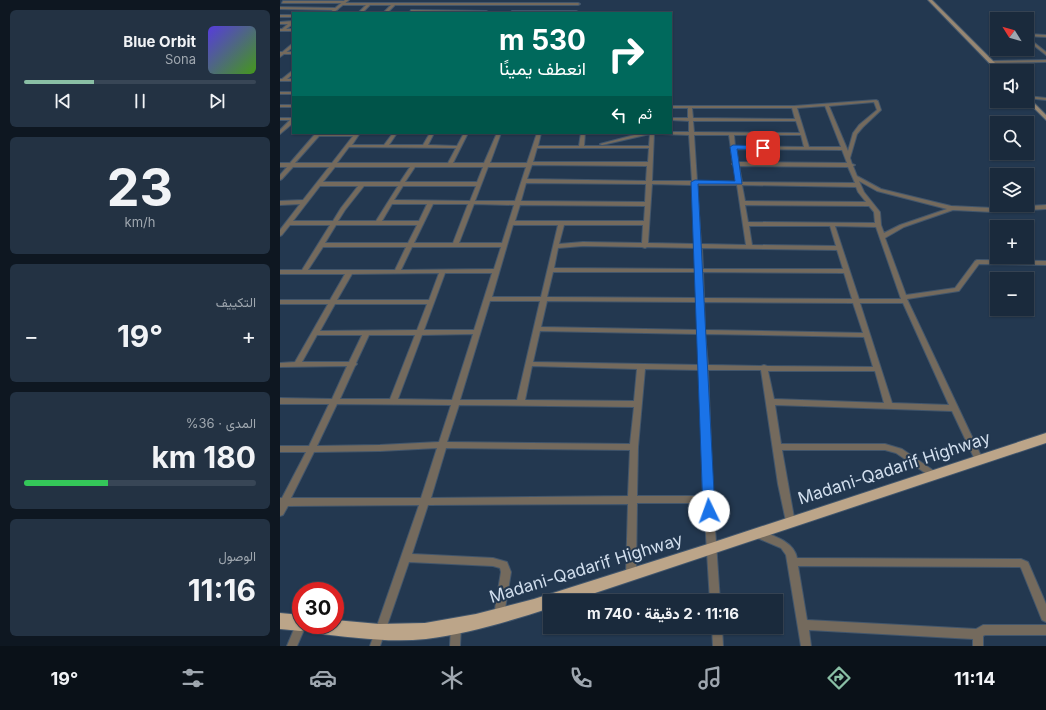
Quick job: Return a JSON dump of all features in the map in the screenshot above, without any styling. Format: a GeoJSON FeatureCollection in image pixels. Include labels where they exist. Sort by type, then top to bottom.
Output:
{"type":"FeatureCollection","features":[{"type":"Feature","properties":{"kind":"highway","name":"Madani-Qadarif Highway"},"geometry":{"type":"LineString","coordinates":[[344,632],[377,639],[456,626],[534,606],[758,534],[1046,438]]}},
{"type":"Feature","properties":{"kind":"highway"},"geometry":{"type":"LineString","coordinates":[[280,620],[292,622]]}},
{"type":"Feature","properties":{"kind":"main road"},"geometry":{"type":"LineString","coordinates":[[930,0],[992,62]]}},
{"type":"Feature","properties":{"kind":"main road"},"geometry":{"type":"LineString","coordinates":[[1034,105],[1046,118]]}},
{"type":"Feature","properties":{"kind":"street"},"geometry":{"type":"LineString","coordinates":[[332,12],[345,3],[364,0]]}},
{"type":"Feature","properties":{"kind":"street"},"geometry":{"type":"LineString","coordinates":[[403,4],[407,0]]}},
{"type":"Feature","properties":{"kind":"street"},"geometry":{"type":"LineString","coordinates":[[465,4],[468,0]]}},
{"type":"Feature","properties":{"kind":"street"},"geometry":{"type":"LineString","coordinates":[[410,12],[485,12],[494,0]]}},
{"type":"Feature","properties":{"kind":"street"},"geometry":{"type":"LineString","coordinates":[[554,4],[555,0]]}},
{"type":"Feature","properties":{"kind":"street"},"geometry":{"type":"LineString","coordinates":[[516,4],[512,12],[576,12],[579,0]]}},
{"type":"Feature","properties":{"kind":"street"},"geometry":{"type":"LineString","coordinates":[[282,2],[369,4],[578,4]]}},
{"type":"Feature","properties":{"kind":"street"},"geometry":{"type":"LineString","coordinates":[[361,12],[369,4]]}},
{"type":"Feature","properties":{"kind":"street"},"geometry":{"type":"LineString","coordinates":[[386,12],[394,4]]}},
{"type":"Feature","properties":{"kind":"street"},"geometry":{"type":"LineString","coordinates":[[410,12],[418,4]]}},
{"type":"Feature","properties":{"kind":"street"},"geometry":{"type":"LineString","coordinates":[[280,8],[336,9]]}},
{"type":"Feature","properties":{"kind":"street"},"geometry":{"type":"LineString","coordinates":[[306,12],[311,9]]}},
{"type":"Feature","properties":{"kind":"street"},"geometry":{"type":"LineString","coordinates":[[280,16],[292,16]]}},
{"type":"Feature","properties":{"kind":"street"},"geometry":{"type":"LineString","coordinates":[[280,23],[292,23]]}},
{"type":"Feature","properties":{"kind":"street"},"geometry":{"type":"LineString","coordinates":[[281,30],[292,24]]}},
{"type":"Feature","properties":{"kind":"street"},"geometry":{"type":"LineString","coordinates":[[281,30],[292,30]]}},
{"type":"Feature","properties":{"kind":"street"},"geometry":{"type":"LineString","coordinates":[[1034,37],[1046,36]]}},
{"type":"Feature","properties":{"kind":"street"},"geometry":{"type":"LineString","coordinates":[[1034,43],[1046,54]]}},
{"type":"Feature","properties":{"kind":"street"},"geometry":{"type":"LineString","coordinates":[[281,54],[292,46]]}},
{"type":"Feature","properties":{"kind":"street"},"geometry":{"type":"LineString","coordinates":[[281,54],[292,53]]}},
{"type":"Feature","properties":{"kind":"street"},"geometry":{"type":"LineString","coordinates":[[992,62],[1046,61]]}},
{"type":"Feature","properties":{"kind":"street"},"geometry":{"type":"LineString","coordinates":[[282,80],[292,73]]}},
{"type":"Feature","properties":{"kind":"street"},"geometry":{"type":"LineString","coordinates":[[280,93],[292,93]]}},
{"type":"Feature","properties":{"kind":"street"},"geometry":{"type":"LineString","coordinates":[[1034,98],[1046,99]]}},
{"type":"Feature","properties":{"kind":"street"},"geometry":{"type":"LineString","coordinates":[[672,107],[794,107],[876,101],[879,110],[861,126],[855,134],[848,158]]}},
{"type":"Feature","properties":{"kind":"street"},"geometry":{"type":"LineString","coordinates":[[827,105],[843,149],[852,165],[858,185],[863,195],[878,215],[878,225],[905,299],[979,460]]}},
{"type":"Feature","properties":{"kind":"street"},"geometry":{"type":"LineString","coordinates":[[280,106],[292,106]]}},
{"type":"Feature","properties":{"kind":"street"},"geometry":{"type":"LineString","coordinates":[[690,107],[693,133],[697,246],[700,270],[700,332],[704,366],[708,499],[714,594]]}},
{"type":"Feature","properties":{"kind":"street"},"geometry":{"type":"LineString","coordinates":[[794,107],[807,148]]}},
{"type":"Feature","properties":{"kind":"street"},"geometry":{"type":"LineString","coordinates":[[280,118],[292,120]]}},
{"type":"Feature","properties":{"kind":"street"},"geometry":{"type":"LineString","coordinates":[[672,119],[798,120]]}},
{"type":"Feature","properties":{"kind":"street"},"geometry":{"type":"LineString","coordinates":[[280,133],[292,121]]}},
{"type":"Feature","properties":{"kind":"street"},"geometry":{"type":"LineString","coordinates":[[672,133],[802,134]]}},
{"type":"Feature","properties":{"kind":"street"},"geometry":{"type":"LineString","coordinates":[[731,133],[735,164],[747,224],[749,245]]}},
{"type":"Feature","properties":{"kind":"street"},"geometry":{"type":"LineString","coordinates":[[280,178],[319,134],[357,134]]}},
{"type":"Feature","properties":{"kind":"street"},"geometry":{"type":"LineString","coordinates":[[280,234],[357,134]]}},
{"type":"Feature","properties":{"kind":"street"},"geometry":{"type":"LineString","coordinates":[[386,146],[394,134]]}},
{"type":"Feature","properties":{"kind":"street"},"geometry":{"type":"LineString","coordinates":[[425,147],[432,134]]}},
{"type":"Feature","properties":{"kind":"street"},"geometry":{"type":"LineString","coordinates":[[450,164],[465,134]]}},
{"type":"Feature","properties":{"kind":"street"},"geometry":{"type":"LineString","coordinates":[[455,245],[478,184],[500,134]]}},
{"type":"Feature","properties":{"kind":"street"},"geometry":{"type":"LineString","coordinates":[[377,639],[425,501],[539,134]]}},
{"type":"Feature","properties":{"kind":"street"},"geometry":{"type":"LineString","coordinates":[[581,146],[583,134]]}},
{"type":"Feature","properties":{"kind":"street"},"geometry":{"type":"LineString","coordinates":[[581,146],[603,144],[644,134]]}},
{"type":"Feature","properties":{"kind":"street"},"geometry":{"type":"LineString","coordinates":[[646,246],[648,182],[652,134]]}},
{"type":"Feature","properties":{"kind":"street"},"geometry":{"type":"LineString","coordinates":[[348,146],[458,147]]}},
{"type":"Feature","properties":{"kind":"street"},"geometry":{"type":"LineString","coordinates":[[535,147],[651,147]]}},
{"type":"Feature","properties":{"kind":"street"},"geometry":{"type":"LineString","coordinates":[[733,147],[843,149]]}},
{"type":"Feature","properties":{"kind":"street"},"geometry":{"type":"LineString","coordinates":[[280,165],[649,164]]}},
{"type":"Feature","properties":{"kind":"street"},"geometry":{"type":"LineString","coordinates":[[735,164],[852,165]]}},
{"type":"Feature","properties":{"kind":"street"},"geometry":{"type":"LineString","coordinates":[[378,223],[413,165]]}},
{"type":"Feature","properties":{"kind":"street"},"geometry":{"type":"LineString","coordinates":[[856,178],[879,190],[951,208],[993,210],[1046,207]]}},
{"type":"Feature","properties":{"kind":"street"},"geometry":{"type":"LineString","coordinates":[[524,182],[695,182],[858,185]]}},
{"type":"Feature","properties":{"kind":"street"},"geometry":{"type":"LineString","coordinates":[[319,184],[478,184]]}},
{"type":"Feature","properties":{"kind":"street"},"geometry":{"type":"LineString","coordinates":[[304,272],[362,184]]}},
{"type":"Feature","properties":{"kind":"street"},"geometry":{"type":"LineString","coordinates":[[280,203],[304,202]]}},
{"type":"Feature","properties":{"kind":"street"},"geometry":{"type":"LineString","coordinates":[[390,202],[647,204]]}},
{"type":"Feature","properties":{"kind":"street"},"geometry":{"type":"LineString","coordinates":[[397,271],[431,202]]}},
{"type":"Feature","properties":{"kind":"street"},"geometry":{"type":"LineString","coordinates":[[743,203],[871,204]]}},
{"type":"Feature","properties":{"kind":"street"},"geometry":{"type":"LineString","coordinates":[[882,237],[902,226],[951,208]]}},
{"type":"Feature","properties":{"kind":"street"},"geometry":{"type":"LineString","coordinates":[[289,223],[421,223]]}},
{"type":"Feature","properties":{"kind":"street"},"geometry":{"type":"LineString","coordinates":[[511,223],[646,223]]}},
{"type":"Feature","properties":{"kind":"street"},"geometry":{"type":"LineString","coordinates":[[520,403],[561,223]]}},
{"type":"Feature","properties":{"kind":"street"},"geometry":{"type":"LineString","coordinates":[[747,224],[878,225]]}},
{"type":"Feature","properties":{"kind":"street"},"geometry":{"type":"LineString","coordinates":[[832,225],[889,405]]}},
{"type":"Feature","properties":{"kind":"street"},"geometry":{"type":"LineString","coordinates":[[556,246],[583,244],[646,246],[749,245],[839,248]]}},
{"type":"Feature","properties":{"kind":"street"},"geometry":{"type":"LineString","coordinates":[[321,245],[504,245]]}},
{"type":"Feature","properties":{"kind":"street"},"geometry":{"type":"LineString","coordinates":[[488,299],[905,299],[957,290],[977,262],[1046,263]]}},
{"type":"Feature","properties":{"kind":"street"},"geometry":{"type":"LineString","coordinates":[[551,270],[846,271]]}},
{"type":"Feature","properties":{"kind":"street"},"geometry":{"type":"LineString","coordinates":[[297,365],[350,271]]}},
{"type":"Feature","properties":{"kind":"street"},"geometry":{"type":"LineString","coordinates":[[392,402],[443,271]]}},
{"type":"Feature","properties":{"kind":"street"},"geometry":{"type":"LineString","coordinates":[[280,272],[496,271]]}},
{"type":"Feature","properties":{"kind":"street"},"geometry":{"type":"LineString","coordinates":[[280,309],[282,302],[430,302]]}},
{"type":"Feature","properties":{"kind":"street"},"geometry":{"type":"LineString","coordinates":[[537,329],[867,335]]}},
{"type":"Feature","properties":{"kind":"street"},"geometry":{"type":"LineString","coordinates":[[315,333],[478,332]]}},
{"type":"Feature","properties":{"kind":"street"},"geometry":{"type":"LineString","coordinates":[[280,512],[283,502],[312,448],[353,364],[366,333]]}},
{"type":"Feature","properties":{"kind":"street"},"geometry":{"type":"LineString","coordinates":[[280,365],[353,364]]}},
{"type":"Feature","properties":{"kind":"street"},"geometry":{"type":"LineString","coordinates":[[530,364],[641,367],[704,366],[877,369]]}},
{"type":"Feature","properties":{"kind":"street"},"geometry":{"type":"LineString","coordinates":[[631,574],[634,447],[641,367]]}},
{"type":"Feature","properties":{"kind":"street"},"geometry":{"type":"LineString","coordinates":[[764,367],[772,402],[784,494],[790,523]]}},
{"type":"Feature","properties":{"kind":"street"},"geometry":{"type":"LineString","coordinates":[[280,401],[637,404]]}},
{"type":"Feature","properties":{"kind":"street"},"geometry":{"type":"LineString","coordinates":[[772,402],[955,408]]}},
{"type":"Feature","properties":{"kind":"street"},"geometry":{"type":"LineString","coordinates":[[280,449],[414,447],[443,444],[634,447]]}},
{"type":"Feature","properties":{"kind":"street"},"geometry":{"type":"LineString","coordinates":[[778,447],[885,447],[899,451],[934,475]]}},
{"type":"Feature","properties":{"kind":"street"},"geometry":{"type":"LineString","coordinates":[[283,502],[552,502],[632,499],[708,499]]}},
{"type":"Feature","properties":{"kind":"street"},"geometry":{"type":"LineString","coordinates":[[758,534],[786,546],[794,562],[806,646]]}},
{"type":"Feature","properties":{"kind":"street"},"geometry":{"type":"LineString","coordinates":[[405,558],[493,562],[504,564],[506,572],[498,615]]}},
{"type":"Feature","properties":{"kind":"street"},"geometry":{"type":"LineString","coordinates":[[794,562],[1021,562],[1025,565],[1046,617]]}},
{"type":"Feature","properties":{"kind":"street"},"geometry":{"type":"LineString","coordinates":[[804,625],[978,634],[981,631],[987,630],[1046,630]]}},
{"type":"Feature","properties":{"kind":"street"},"geometry":{"type":"LineString","coordinates":[[455,646],[456,626]]}},
{"type":"Feature","properties":{"kind":"street"},"geometry":{"type":"LineString","coordinates":[[292,646],[297,634]]}},
{"type":"Feature","properties":{"kind":"street"},"geometry":{"type":"LineString","coordinates":[[717,634],[718,646]]}},
{"type":"Feature","properties":{"kind":"street"},"geometry":{"type":"LineString","coordinates":[[978,634],[978,646]]}},
{"type":"Feature","properties":{"kind":"route"},"geometry":{"type":"LineString","coordinates":[[709,511],[704,366],[700,332],[701,300],[700,270],[697,246],[695,182],[739,183],[733,147],[763,148]]}}]}
